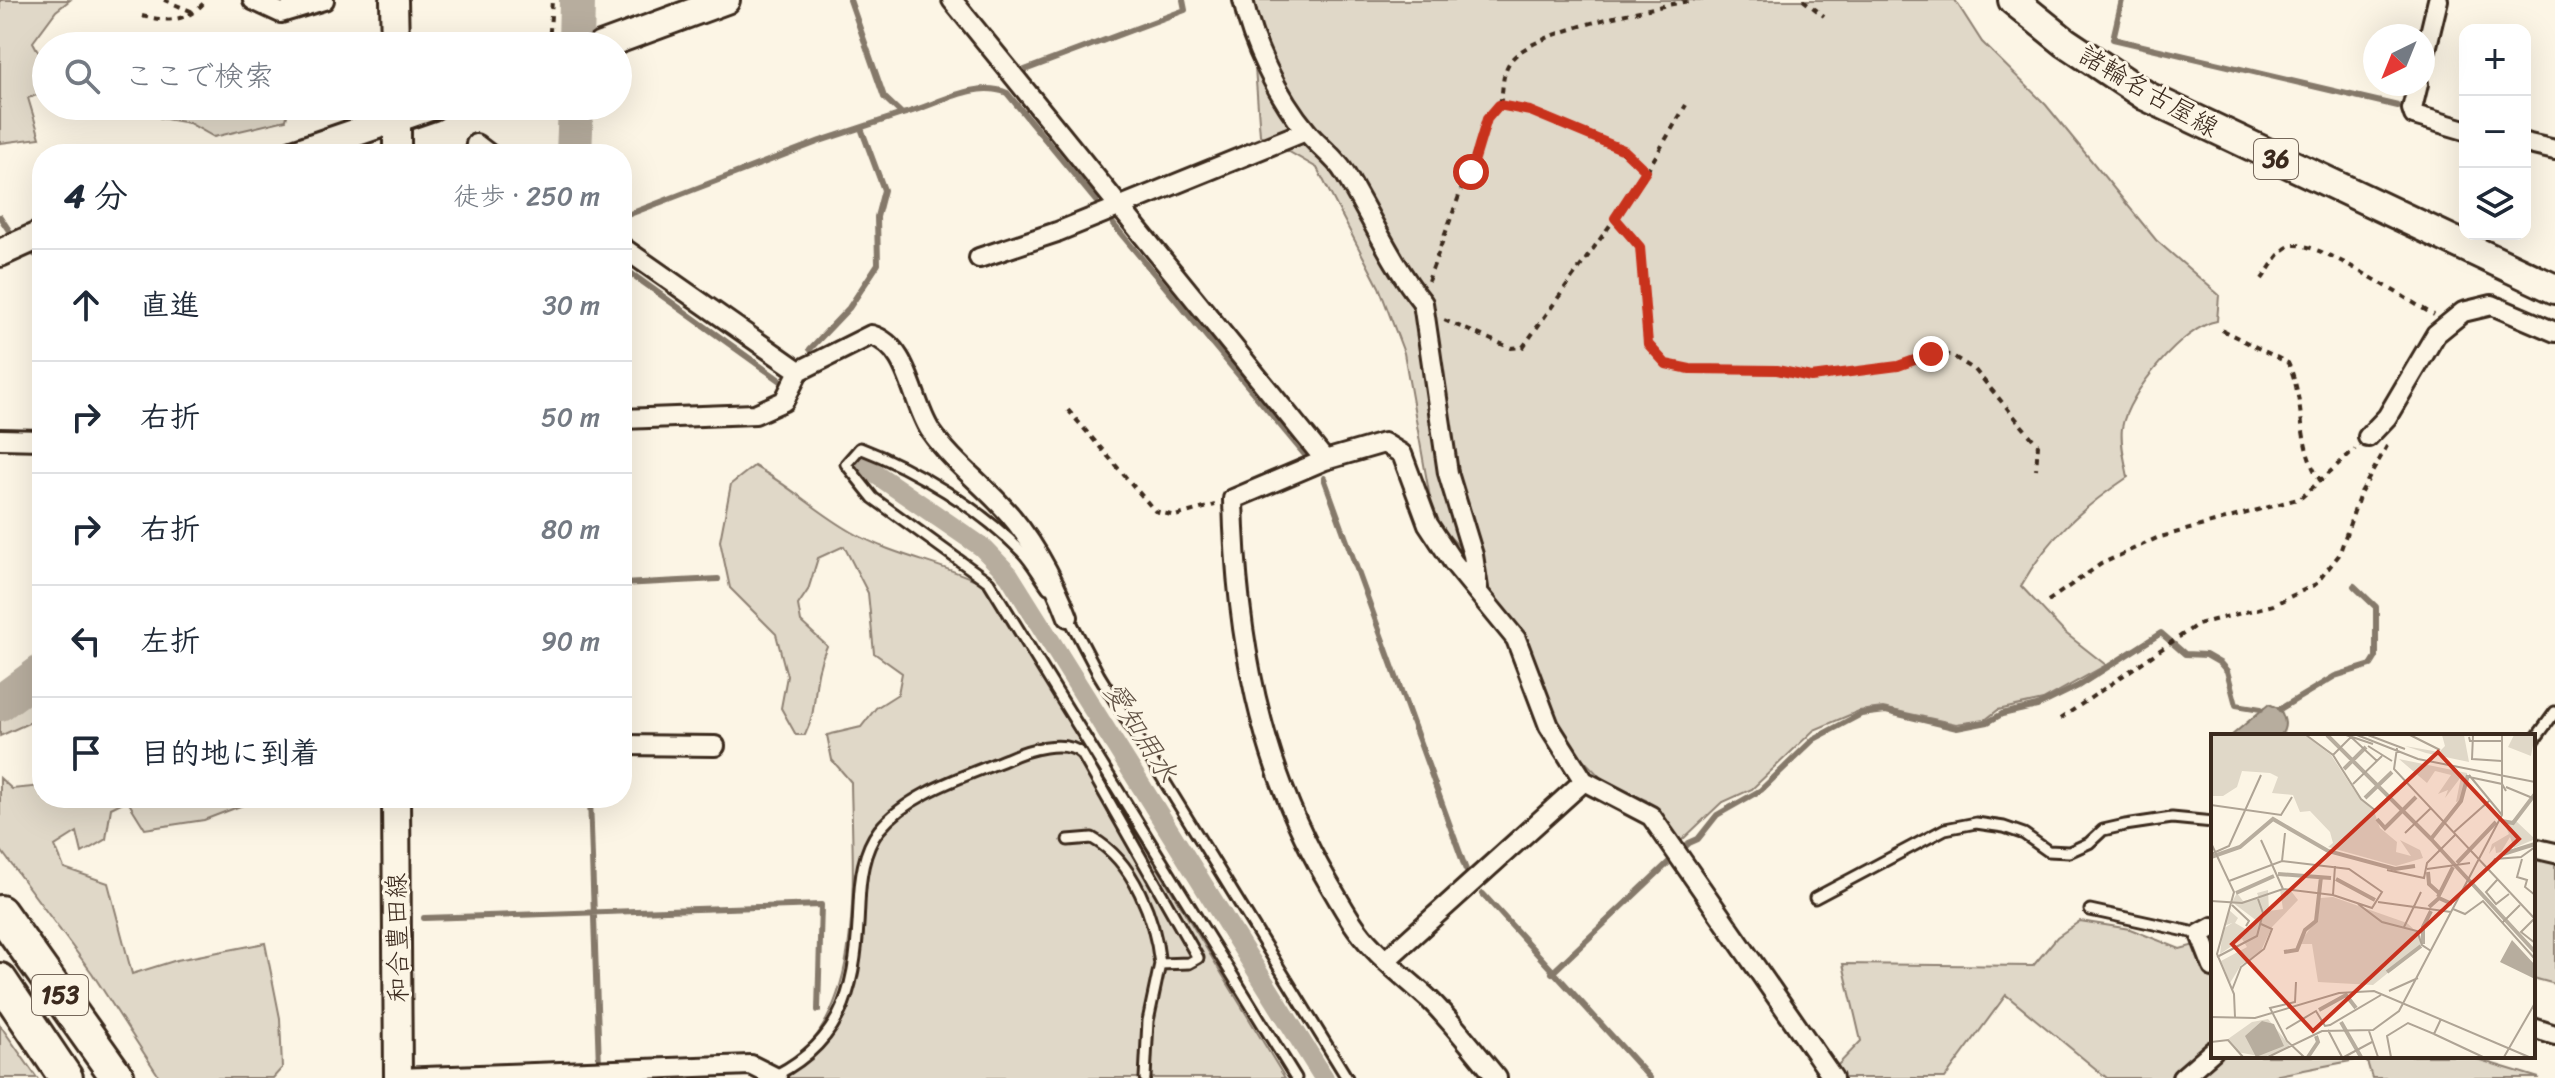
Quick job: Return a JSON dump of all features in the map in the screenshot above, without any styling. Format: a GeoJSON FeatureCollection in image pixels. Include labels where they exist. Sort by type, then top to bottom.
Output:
{"type":"FeatureCollection","features":[{"type":"Feature","properties":{"kind":"highway","name":"153"},"geometry":{"type":"LineString","coordinates":[[0,912],[118,1078]]}},
{"type":"Feature","properties":{"kind":"highway","name":"153"},"geometry":{"type":"LineString","coordinates":[[0,980],[66,1078]]}},
{"type":"Feature","properties":{"kind":"highway"},"geometry":{"type":"LineString","coordinates":[[74,1015],[102,1078]]}},
{"type":"Feature","properties":{"kind":"main road"},"geometry":{"type":"LineString","coordinates":[[394,0],[395,32]]}},
{"type":"Feature","properties":{"kind":"main road"},"geometry":{"type":"LineString","coordinates":[[632,35],[726,0]]}},
{"type":"Feature","properties":{"kind":"main road","name":"諸輪名古屋線"},"geometry":{"type":"LineString","coordinates":[[2013,0],[2065,42],[2146,96],[2555,289]]}},
{"type":"Feature","properties":{"kind":"main road"},"geometry":{"type":"LineString","coordinates":[[318,144],[378,120]]}},
{"type":"Feature","properties":{"kind":"main road"},"geometry":{"type":"LineString","coordinates":[[397,144],[398,120]]}},
{"type":"Feature","properties":{"kind":"main road"},"geometry":{"type":"LineString","coordinates":[[4,251],[32,238]]}},
{"type":"Feature","properties":{"kind":"main road","name":"和合豊田線"},"geometry":{"type":"LineString","coordinates":[[396,808],[398,1078]]}},
{"type":"Feature","properties":{"kind":"street"},"geometry":{"type":"LineString","coordinates":[[253,0],[281,13],[324,0]]}},
{"type":"Feature","properties":{"kind":"street"},"geometry":{"type":"LineString","coordinates":[[952,0],[1117,208],[1325,460]]}},
{"type":"Feature","properties":{"kind":"street"},"geometry":{"type":"LineString","coordinates":[[1243,0],[1247,17],[1272,74],[1306,131],[1342,168],[1418,297],[1426,316],[1448,473],[1473,555],[1478,588]]}},
{"type":"Feature","properties":{"kind":"street"},"geometry":{"type":"LineString","coordinates":[[2432,24],[2438,0]]}},
{"type":"Feature","properties":{"kind":"street"},"geometry":{"type":"LineString","coordinates":[[2415,96],[2414,115],[2459,128]]}},
{"type":"Feature","properties":{"kind":"street"},"geometry":{"type":"LineString","coordinates":[[979,258],[1117,208],[1306,131]]}},
{"type":"Feature","properties":{"kind":"street"},"geometry":{"type":"LineString","coordinates":[[2531,144],[2555,150]]}},
{"type":"Feature","properties":{"kind":"street"},"geometry":{"type":"LineString","coordinates":[[632,254],[799,371]]}},
{"type":"Feature","properties":{"kind":"street"},"geometry":{"type":"LineString","coordinates":[[2368,437],[2387,417],[2427,347],[2447,324],[2463,312],[2492,305],[2555,332]]}},
{"type":"Feature","properties":{"kind":"street"},"geometry":{"type":"LineString","coordinates":[[632,419],[755,414],[784,401],[799,371],[871,335],[887,340],[899,358],[930,430],[1001,505],[1053,578],[1068,617]]}},
{"type":"Feature","properties":{"kind":"street"},"geometry":{"type":"LineString","coordinates":[[0,439],[32,440]]}},
{"type":"Feature","properties":{"kind":"street"},"geometry":{"type":"LineString","coordinates":[[1497,1078],[1431,1002],[1358,930],[1313,858],[1265,744],[1240,614],[1233,499],[1325,460],[1384,443],[1402,454],[1428,524],[1453,562],[1478,588],[1516,639],[1549,726],[1584,781],[1651,816],[1833,1078]]}},
{"type":"Feature","properties":{"kind":"street"},"geometry":{"type":"LineString","coordinates":[[632,745],[715,746]]}},
{"type":"Feature","properties":{"kind":"street"},"geometry":{"type":"LineString","coordinates":[[1386,960],[1584,781]]}},
{"type":"Feature","properties":{"kind":"street"},"geometry":{"type":"LineString","coordinates":[[2535,848],[2555,853]]}},
{"type":"Feature","properties":{"kind":"street"},"geometry":{"type":"LineString","coordinates":[[2206,930],[2211,956]]}},
{"type":"Feature","properties":{"kind":"street"},"geometry":{"type":"LineString","coordinates":[[2535,1029],[2555,1035]]}},
{"type":"Feature","properties":{"kind":"street"},"geometry":{"type":"LineString","coordinates":[[2182,1078],[2211,1053]]}},
{"type":"Feature","properties":{"kind":"street"},"geometry":{"type":"LineString","coordinates":[[398,1078],[751,1065],[776,1076]]}},
{"type":"Feature","properties":{"kind":"lane"},"geometry":{"type":"LineString","coordinates":[[1296,1078],[989,582],[873,498],[846,464],[860,448],[902,464],[961,504],[1022,552],[1068,617],[1099,675],[1347,1078]]}},
{"type":"Feature","properties":{"kind":"lane"},"geometry":{"type":"LineString","coordinates":[[2535,739],[2555,712]]}},
{"type":"Feature","properties":{"kind":"lane"},"geometry":{"type":"LineString","coordinates":[[776,1076],[801,1062],[823,1042],[842,1011],[857,953],[863,862],[879,830],[930,790],[1024,751],[1070,747],[1082,754],[1198,958],[1189,963],[1160,964]]}},
{"type":"Feature","properties":{"kind":"lane"},"geometry":{"type":"LineString","coordinates":[[1815,898],[1945,829],[1976,823],[2024,834],[2048,851],[2069,852],[2089,843],[2103,830],[2125,825],[2172,818],[2211,822]]}},
{"type":"Feature","properties":{"kind":"lane"},"geometry":{"type":"LineString","coordinates":[[1068,840],[1092,838],[1121,864],[1153,920],[1160,964],[1148,1021],[1145,1078]]}},
{"type":"Feature","properties":{"kind":"lane"},"geometry":{"type":"LineString","coordinates":[[2090,910],[2114,913],[2180,932],[2206,930]]}},
{"type":"Feature","properties":{"kind":"path"},"geometry":{"type":"LineString","coordinates":[[164,0],[196,13]]}},
{"type":"Feature","properties":{"kind":"path"},"geometry":{"type":"LineString","coordinates":[[142,16],[175,19],[196,13],[206,0]]}},
{"type":"Feature","properties":{"kind":"path"},"geometry":{"type":"LineString","coordinates":[[550,32],[552,0]]}},
{"type":"Feature","properties":{"kind":"path"},"geometry":{"type":"LineString","coordinates":[[1418,297],[1427,285],[1487,119],[1499,105],[1504,73],[1511,60],[1526,49],[1604,20],[1694,0]]}},
{"type":"Feature","properties":{"kind":"path"},"geometry":{"type":"LineString","coordinates":[[1803,0],[1824,16]]}},
{"type":"Feature","properties":{"kind":"path"},"geometry":{"type":"LineString","coordinates":[[1499,105],[1530,111],[1624,150],[1646,171]]}},
{"type":"Feature","properties":{"kind":"path"},"geometry":{"type":"LineString","coordinates":[[1426,316],[1438,317],[1511,348],[1523,347],[1615,218],[1686,105]]}},
{"type":"Feature","properties":{"kind":"path"},"geometry":{"type":"LineString","coordinates":[[1615,218],[1640,247],[1648,344],[1666,364],[1690,369],[1777,370],[1811,377],[1898,366],[1931,354],[1951,355],[1975,370],[2038,445],[2036,469]]}},
{"type":"Feature","properties":{"kind":"path"},"geometry":{"type":"LineString","coordinates":[[2262,279],[2286,249],[2297,245],[2345,261],[2447,324]]}},
{"type":"Feature","properties":{"kind":"path"},"geometry":{"type":"LineString","coordinates":[[2222,330],[2288,363],[2296,382],[2311,461],[2321,481]]}},
{"type":"Feature","properties":{"kind":"path"},"geometry":{"type":"LineString","coordinates":[[1068,410],[1155,511],[1175,516],[1233,499]]}},
{"type":"Feature","properties":{"kind":"path"},"geometry":{"type":"LineString","coordinates":[[2060,719],[2198,624],[2273,605],[2316,584],[2339,555],[2360,494],[2389,442],[2387,417]]}},
{"type":"Feature","properties":{"kind":"path"},"geometry":{"type":"LineString","coordinates":[[2048,601],[2124,552],[2212,520],[2301,498],[2368,437]]}},
{"type":"Feature","properties":{"kind":"shaded area"},"geometry":{"type":"Polygon","coordinates":[[[0,0],[70,0],[56,11],[40,32],[32,32],[32,97],[28,98],[32,120],[40,138],[0,143],[0,0]]]}},
{"type":"Feature","properties":{"kind":"shaded area"},"geometry":{"type":"Polygon","coordinates":[[[1250,0],[1955,0],[1982,42],[2046,105],[2156,240],[2219,295],[2217,321],[2189,335],[2174,348],[2146,381],[2126,414],[2122,440],[2128,477],[2067,525],[2021,586],[2064,632],[2106,665],[2043,700],[1998,710],[1985,720],[1956,724],[1883,708],[1859,711],[1814,730],[1752,789],[1721,803],[1681,841],[1646,800],[1606,783],[1573,749],[1553,714],[1522,632],[1486,589],[1484,573],[1434,520],[1404,353],[1379,287],[1317,168],[1260,135],[1250,0]]]}},
{"type":"Feature","properties":{"kind":"shaded area"},"geometry":{"type":"Polygon","coordinates":[[[172,120],[286,120],[214,137],[189,123],[172,120]]]}},
{"type":"Feature","properties":{"kind":"shaded area"},"geometry":{"type":"Polygon","coordinates":[[[754,466],[868,541],[986,585],[1285,1078],[788,1078],[791,1061],[815,1037],[833,1007],[844,972],[850,933],[853,854],[851,782],[832,760],[827,735],[861,727],[876,708],[898,694],[902,673],[874,653],[868,593],[844,546],[818,558],[808,590],[798,605],[801,622],[827,646],[818,671],[810,724],[805,735],[796,735],[781,708],[787,676],[776,634],[730,588],[720,541],[731,484],[754,466]]]}},
{"type":"Feature","properties":{"kind":"shaded area"},"geometry":{"type":"Polygon","coordinates":[[[32,688],[32,722],[0,736],[0,714],[32,688]]]}},
{"type":"Feature","properties":{"kind":"shaded area"},"geometry":{"type":"Polygon","coordinates":[[[2269,704],[2280,709],[2285,726],[2282,734],[2233,734],[2269,704]]]}},
{"type":"Feature","properties":{"kind":"shaded area"},"geometry":{"type":"Polygon","coordinates":[[[0,778],[12,789],[32,787],[32,808],[111,808],[106,839],[82,853],[77,832],[55,846],[64,868],[108,883],[132,974],[177,960],[265,943],[280,1018],[282,1068],[273,1078],[160,1078],[92,973],[0,849],[0,778]]]}},
{"type":"Feature","properties":{"kind":"shaded area"},"geometry":{"type":"Polygon","coordinates":[[[132,808],[235,808],[204,820],[145,829],[132,808]]]}},
{"type":"Feature","properties":{"kind":"shaded area"},"geometry":{"type":"Polygon","coordinates":[[[2535,854],[2555,861],[2555,984],[2535,979],[2535,854]]]}},
{"type":"Feature","properties":{"kind":"shaded area"},"geometry":{"type":"Polygon","coordinates":[[[2080,921],[2130,929],[2180,949],[2211,941],[2211,1058],[2366,1058],[2263,1078],[2107,1078],[2006,995],[1945,1078],[1843,1078],[1835,1068],[1861,1041],[1843,964],[2033,966],[2057,937],[2080,921]]]}},
{"type":"Feature","properties":{"kind":"shaded area"},"geometry":{"type":"Polygon","coordinates":[[[0,1025],[37,1078],[0,1078],[0,1025]]]}},
{"type":"Feature","properties":{"kind":"shaded area"},"geometry":{"type":"Polygon","coordinates":[[[2366,1058],[2474,1058],[2539,1078],[2372,1078],[2366,1058]]]}},
{"type":"Feature","properties":{"kind":"waterway"},"geometry":{"type":"LineString","coordinates":[[576,32],[577,0]]}},
{"type":"Feature","properties":{"kind":"waterway"},"geometry":{"type":"LineString","coordinates":[[850,0],[884,97],[902,114],[968,91],[981,89],[1007,93],[1096,201]]}},
{"type":"Feature","properties":{"kind":"waterway"},"geometry":{"type":"LineString","coordinates":[[1022,71],[1185,10],[1183,0]]}},
{"type":"Feature","properties":{"kind":"waterway"},"geometry":{"type":"LineString","coordinates":[[2122,0],[2113,39],[2398,106]]}},
{"type":"Feature","properties":{"kind":"waterway"},"geometry":{"type":"LineString","coordinates":[[632,213],[820,141],[902,114]]}},
{"type":"Feature","properties":{"kind":"waterway"},"geometry":{"type":"LineString","coordinates":[[574,144],[575,120]]}},
{"type":"Feature","properties":{"kind":"waterway"},"geometry":{"type":"LineString","coordinates":[[810,349],[849,308],[878,264],[877,217],[884,190],[861,128]]}},
{"type":"Feature","properties":{"kind":"waterway"},"geometry":{"type":"LineString","coordinates":[[0,217],[14,238]]}},
{"type":"Feature","properties":{"kind":"waterway"},"geometry":{"type":"LineString","coordinates":[[1113,224],[1305,455]]}},
{"type":"Feature","properties":{"kind":"waterway"},"geometry":{"type":"LineString","coordinates":[[25,248],[32,253]]}},
{"type":"Feature","properties":{"kind":"waterway"},"geometry":{"type":"LineString","coordinates":[[632,274],[781,381]]}},
{"type":"Feature","properties":{"kind":"waterway","name":"愛知用水"},"geometry":{"type":"LineString","coordinates":[[860,463],[982,547],[1009,575],[1324,1078]]}},
{"type":"Feature","properties":{"kind":"waterway"},"geometry":{"type":"LineString","coordinates":[[1324,478],[1466,870]]}},
{"type":"Feature","properties":{"kind":"waterway"},"geometry":{"type":"LineString","coordinates":[[632,583],[718,579]]}},
{"type":"Feature","properties":{"kind":"waterway"},"geometry":{"type":"LineString","coordinates":[[2280,709],[2335,676],[2371,665],[2376,657],[2376,607],[2354,586]]}},
{"type":"Feature","properties":{"kind":"waterway"},"geometry":{"type":"LineString","coordinates":[[1552,973],[1689,843],[1698,839],[1717,815],[1761,790],[1814,739],[1861,714],[1886,711],[1957,728],[1988,722],[2002,714],[2037,706],[2078,686],[2161,633],[2185,654],[2206,655],[2220,663],[2227,671],[2236,705],[2261,709]]}},
{"type":"Feature","properties":{"kind":"waterway"},"geometry":{"type":"LineString","coordinates":[[0,703],[32,679]]}},
{"type":"Feature","properties":{"kind":"waterway"},"geometry":{"type":"LineString","coordinates":[[590,808],[599,1066]]}},
{"type":"Feature","properties":{"kind":"waterway"},"geometry":{"type":"LineString","coordinates":[[1483,894],[1650,1078]]}},
{"type":"Feature","properties":{"kind":"waterway"},"geometry":{"type":"LineString","coordinates":[[424,918],[821,905],[818,1010]]}},
{"type":"Feature","properties":{"kind":"route"},"geometry":{"type":"LineString","coordinates":[[1471,172],[1487,119],[1499,105],[1530,111],[1634,156],[1646,171],[1615,218],[1640,247],[1648,344],[1666,364],[1690,369],[1777,370],[1811,377],[1898,366],[1931,354]]}}]}
